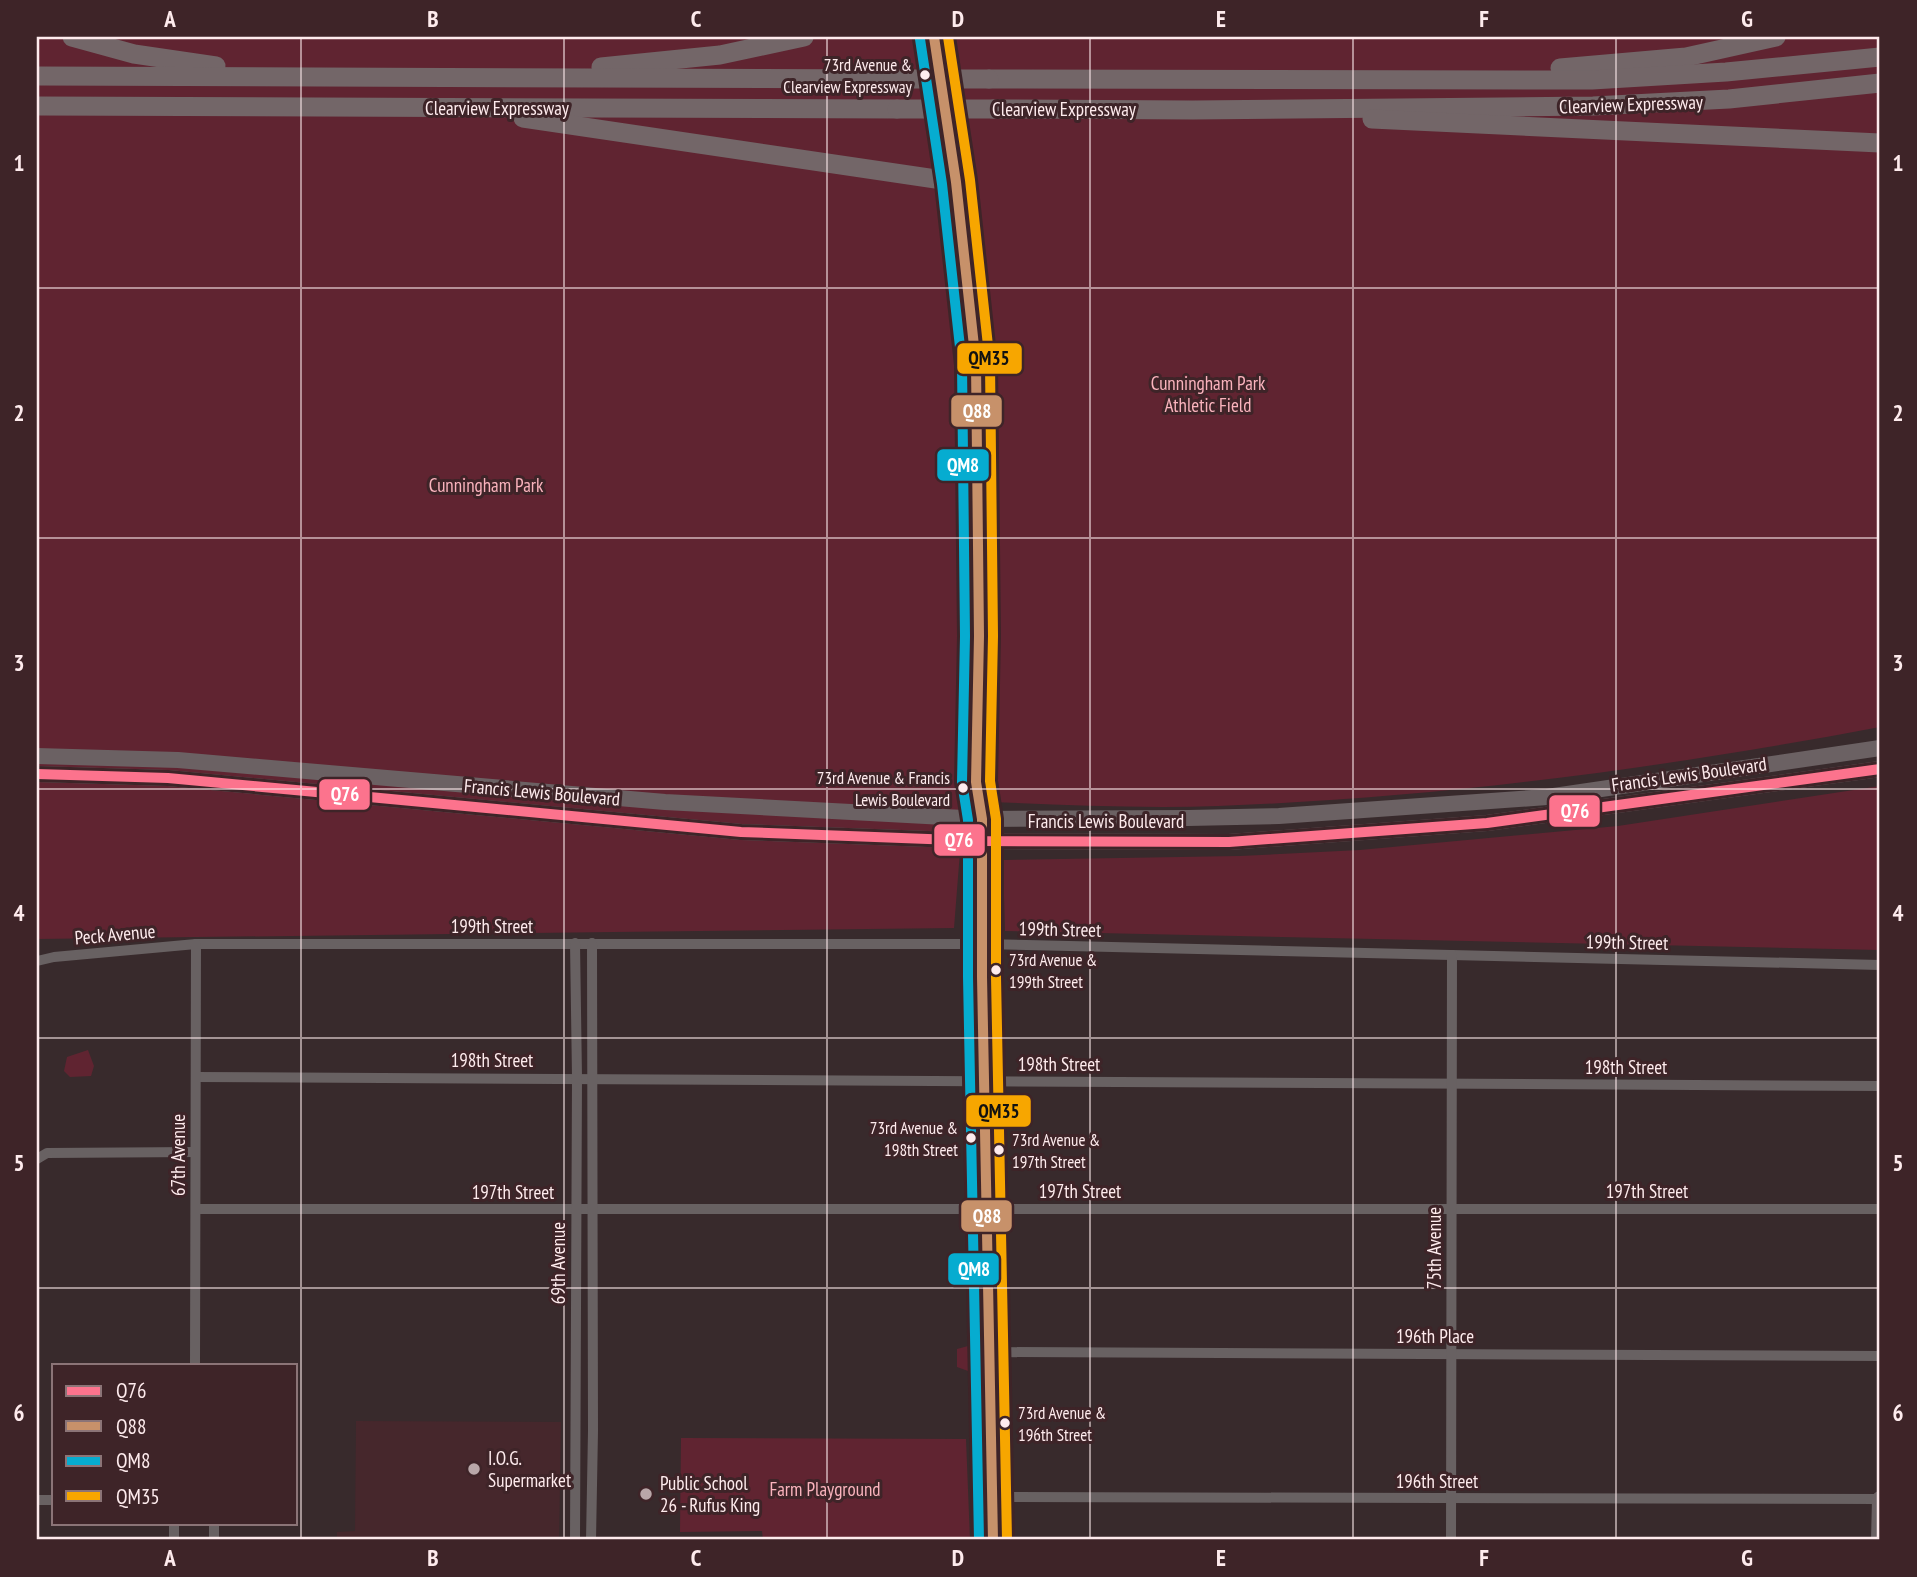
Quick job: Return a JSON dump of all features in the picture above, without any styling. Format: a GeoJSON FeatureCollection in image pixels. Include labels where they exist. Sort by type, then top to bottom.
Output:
{"type":"FeatureCollection","features":[{"type":"Feature","properties":{"kind":"highway"},"geometry":{"type":"LineString","coordinates":[[72,37],[160,59],[335,77]]}},
{"type":"Feature","properties":{"kind":"highway"},"geometry":{"type":"LineString","coordinates":[[482,78],[694,58],[744,51],[804,37]]}},
{"type":"Feature","properties":{"kind":"highway"},"geometry":{"type":"LineString","coordinates":[[1404,80],[1652,61],[1707,53],[1776,37]]}},
{"type":"Feature","properties":{"kind":"highway","name":"Clearview Expressway"},"geometry":{"type":"LineString","coordinates":[[37,76],[1592,80],[1681,76],[1880,57]]}},
{"type":"Feature","properties":{"kind":"highway","name":"Clearview Expressway"},"geometry":{"type":"LineString","coordinates":[[37,106],[1193,110],[1551,107],[1750,97],[1880,83]]}},
{"type":"Feature","properties":{"kind":"highway"},"geometry":{"type":"LineString","coordinates":[[37,118],[153,107]]}},
{"type":"Feature","properties":{"kind":"highway"},"geometry":{"type":"LineString","coordinates":[[442,108],[638,133],[956,182]]}},
{"type":"Feature","properties":{"kind":"highway"},"geometry":{"type":"LineString","coordinates":[[1193,110],[1880,143]]}},
{"type":"Feature","properties":{"kind":"main road","name":"Francis Lewis Boulevard"},"geometry":{"type":"LineString","coordinates":[[37,756],[178,760],[665,802],[982,819],[1279,816],[1547,797],[1880,748]]}},
{"type":"Feature","properties":{"kind":"main road","name":"Francis Lewis Boulevard"},"geometry":{"type":"LineString","coordinates":[[37,774],[168,778],[741,832],[981,841],[1229,842],[1487,823],[1880,769]]}},
{"type":"Feature","properties":{"kind":"main road"},"geometry":{"type":"LineString","coordinates":[[1879,1540],[1880,1499]]}},
{"type":"Feature","properties":{"kind":"street"},"geometry":{"type":"LineString","coordinates":[[934,37],[956,182],[976,365],[979,636],[976,782],[982,819],[993,1540]]}},
{"type":"Feature","properties":{"kind":"street","name":"69th Avenue"},"geometry":{"type":"LineString","coordinates":[[575,943],[575,1540]]}},
{"type":"Feature","properties":{"kind":"street","name":"69th Avenue"},"geometry":{"type":"LineString","coordinates":[[591,1540],[592,943]]}},
{"type":"Feature","properties":{"kind":"street","name":"199th Street"},"geometry":{"type":"LineString","coordinates":[[196,944],[982,944],[1880,965]]}},
{"type":"Feature","properties":{"kind":"street","name":"Peck Avenue"},"geometry":{"type":"LineString","coordinates":[[37,961],[54,957],[196,944]]}},
{"type":"Feature","properties":{"kind":"street","name":"67th Avenue"},"geometry":{"type":"LineString","coordinates":[[195,1364],[196,944]]}},
{"type":"Feature","properties":{"kind":"street","name":"75th Avenue"},"geometry":{"type":"LineString","coordinates":[[1451,1540],[1452,955]]}},
{"type":"Feature","properties":{"kind":"street","name":"198th Street"},"geometry":{"type":"LineString","coordinates":[[196,1077],[591,1077],[1880,1086]]}},
{"type":"Feature","properties":{"kind":"street"},"geometry":{"type":"LineString","coordinates":[[37,1159],[47,1153],[195,1152]]}},
{"type":"Feature","properties":{"kind":"street","name":"197th Street"},"geometry":{"type":"LineString","coordinates":[[195,1209],[1880,1209]]}},
{"type":"Feature","properties":{"kind":"street","name":"196th Place"},"geometry":{"type":"LineString","coordinates":[[990,1352],[1880,1356]]}},
{"type":"Feature","properties":{"kind":"street","name":"196th Street"},"geometry":{"type":"LineString","coordinates":[[993,1497],[1880,1499]]}},
{"type":"Feature","properties":{"kind":"shaded area"},"geometry":{"type":"Polygon","coordinates":[[[356,1421],[561,1422],[559,1540],[337,1540],[337,1532],[355,1531],[356,1421]]]}},
{"type":"Feature","properties":{"kind":"green space","name":"Cunningham Park"},"geometry":{"type":"Polygon","coordinates":[[[37,37],[1880,37],[1880,727],[1633,768],[1384,796],[1186,807],[964,801],[954,928],[37,939],[37,37]]]}},
{"type":"Feature","properties":{"kind":"green space"},"geometry":{"type":"Polygon","coordinates":[[[1880,786],[1880,950],[1005,931],[1003,860],[1240,856],[1360,850],[1618,826],[1880,786]]]}},
{"type":"Feature","properties":{"kind":"green space"},"geometry":{"type":"Polygon","coordinates":[[[88,1050],[94,1066],[91,1076],[70,1077],[64,1071],[67,1057],[88,1050]]]}},
{"type":"Feature","properties":{"kind":"green space"},"geometry":{"type":"Polygon","coordinates":[[[968,1346],[968,1371],[957,1367],[957,1349],[968,1346]]]}},
{"type":"Feature","properties":{"kind":"green space","name":"Farm Playground"},"geometry":{"type":"Polygon","coordinates":[[[681,1438],[966,1439],[970,1540],[763,1540],[762,1531],[680,1532],[681,1438]]]}},
{"type":"Feature","properties":{"kind":"transit line","name":"Q88"},"geometry":{"type":"LineString","coordinates":[[934,37],[956,182],[976,364],[979,636],[976,782],[982,819],[982,977],[993,1540]]}},
{"type":"Feature","properties":{"kind":"transit line","name":"QM35"},"geometry":{"type":"LineString","coordinates":[[948,37],[970,180],[990,364],[993,636],[990,781],[996,819],[996,977],[1007,1540]]}},
{"type":"Feature","properties":{"kind":"transit line","name":"QM8"},"geometry":{"type":"LineString","coordinates":[[920,39],[942,184],[962,365],[965,636],[962,782],[968,820],[968,977],[979,1540]]}},
{"type":"Feature","properties":{"kind":"transit line","name":"Q76"},"geometry":{"type":"LineString","coordinates":[[37,774],[168,778],[741,832],[981,841],[1229,842],[1487,823],[1880,769]]}},
{"type":"Feature","properties":{"kind":"place","name":"73rd Avenue & Clearview Expressway"},"geometry":{"type":"Point","coordinates":[925,75]}},
{"type":"Feature","properties":{"kind":"place","name":"73rd Avenue & Francis Lewis Boulevard"},"geometry":{"type":"Point","coordinates":[963,788]}},
{"type":"Feature","properties":{"kind":"place","name":"73rd Avenue & 199th Street"},"geometry":{"type":"Point","coordinates":[996,970]}},
{"type":"Feature","properties":{"kind":"place","name":"73rd Avenue & 198th Street"},"geometry":{"type":"Point","coordinates":[971,1138]}},
{"type":"Feature","properties":{"kind":"place","name":"73rd Avenue & 197th Street"},"geometry":{"type":"Point","coordinates":[999,1150]}},
{"type":"Feature","properties":{"kind":"place","name":"73rd Avenue & 196th Street"},"geometry":{"type":"Point","coordinates":[1005,1423]}},
{"type":"Feature","properties":{"kind":"place","name":"I.O.G. Supermarket"},"geometry":{"type":"Point","coordinates":[474,1469]}},
{"type":"Feature","properties":{"kind":"place","name":"Public School 26 - Rufus King"},"geometry":{"type":"Point","coordinates":[646,1494]}},
{"type":"Feature","properties":{"kind":"park label","name":"Cunningham Park Athletic Field"},"geometry":{"type":"Point","coordinates":[1208,394]}}]}
